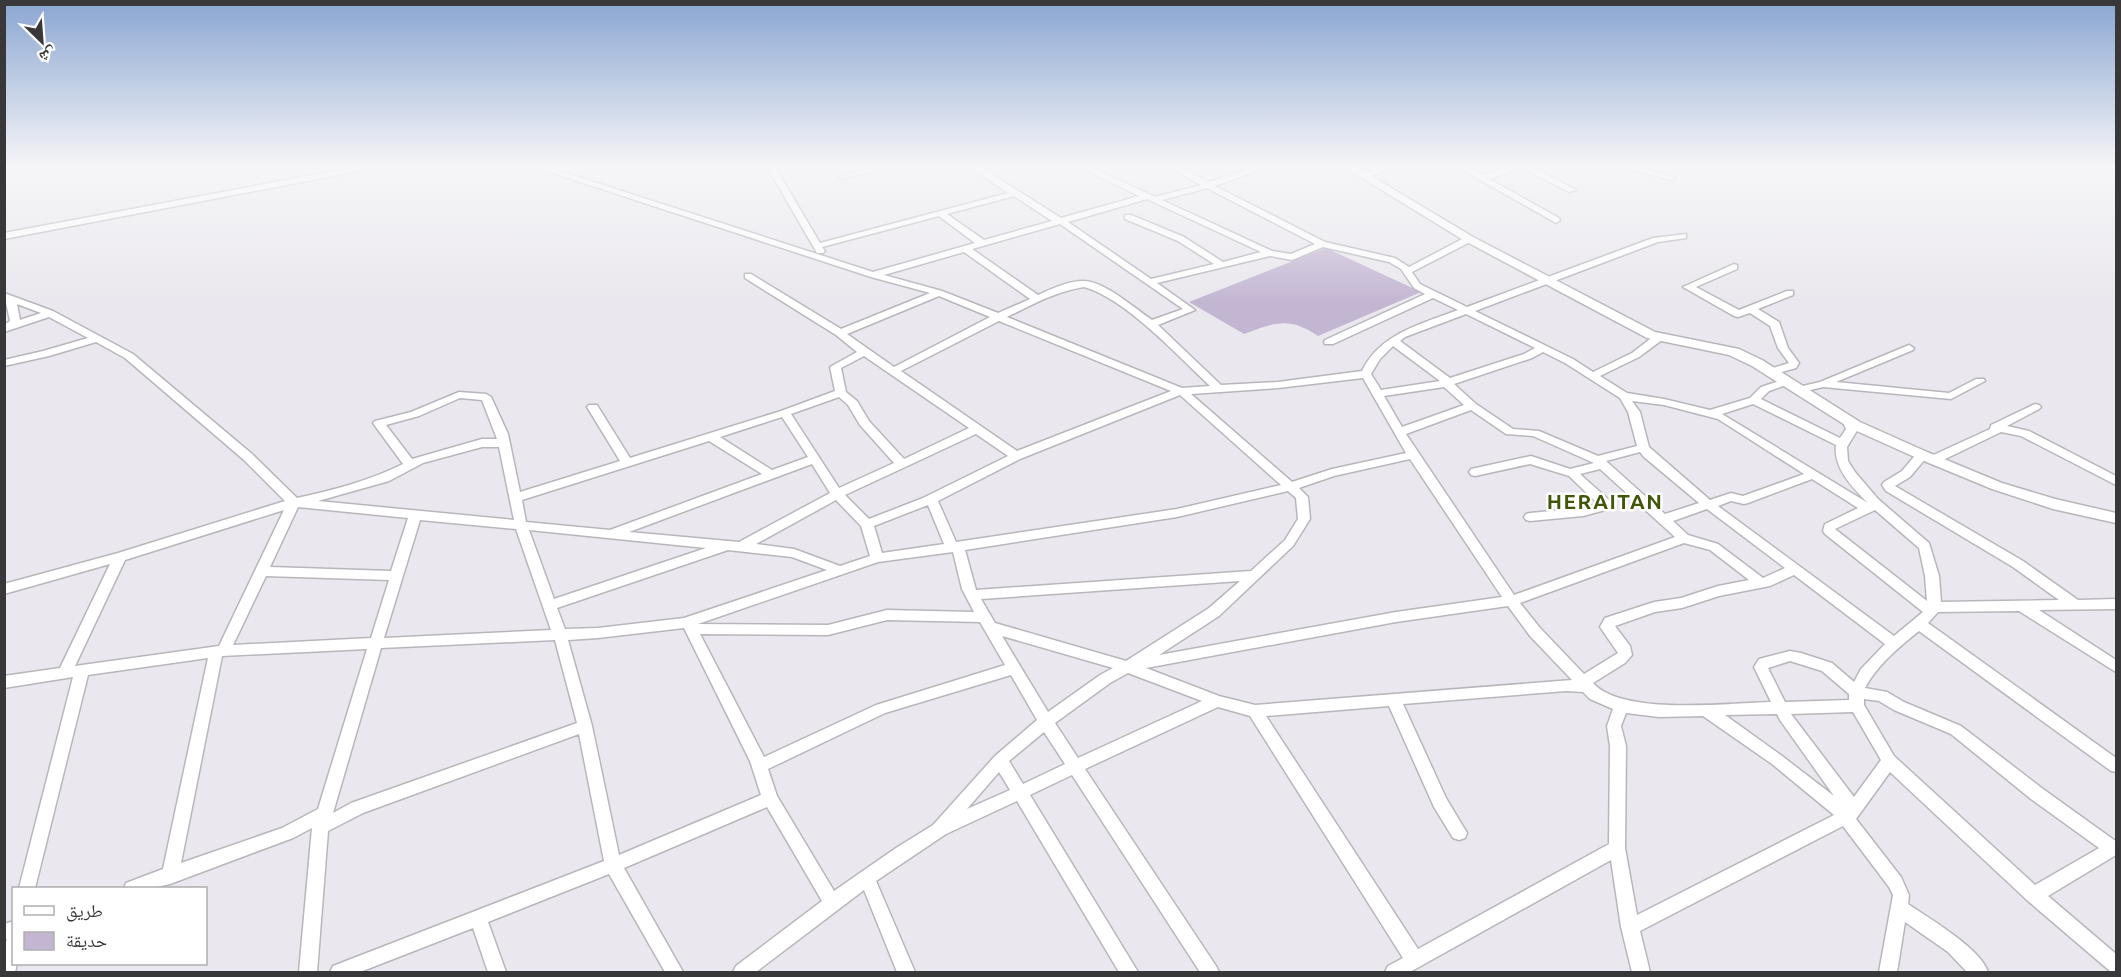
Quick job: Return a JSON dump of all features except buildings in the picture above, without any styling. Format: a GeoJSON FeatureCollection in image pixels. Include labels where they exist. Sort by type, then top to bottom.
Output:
{"type":"FeatureCollection","features":[{"type":"Feature","properties":{"kind":"street"},"geometry":{"type":"LineString","coordinates":[[4,236],[139,211]]}},
{"type":"Feature","properties":{"kind":"street"},"geometry":{"type":"LineString","coordinates":[[669,211],[820,252],[874,275],[939,293],[1181,391],[1302,497],[1304,519],[1289,543],[1214,612],[1142,659],[1125,666],[1046,722],[1000,760],[939,830]]}},
{"type":"Feature","properties":{"kind":"street"},"geometry":{"type":"LineString","coordinates":[[796,211],[820,252]]}},
{"type":"Feature","properties":{"kind":"street"},"geometry":{"type":"LineString","coordinates":[[820,252],[949,211]]}},
{"type":"Feature","properties":{"kind":"street"},"geometry":{"type":"LineString","coordinates":[[1042,211],[1063,222],[1190,310],[1151,324]]}},
{"type":"Feature","properties":{"kind":"street"},"geometry":{"type":"LineString","coordinates":[[874,275],[1106,211]]}},
{"type":"Feature","properties":{"kind":"street"},"geometry":{"type":"LineString","coordinates":[[1180,211],[1270,253],[1292,257],[1322,244]]}},
{"type":"Feature","properties":{"kind":"street"},"geometry":{"type":"LineString","coordinates":[[1258,211],[1322,244],[1392,260],[1407,271],[1417,286],[1542,348],[1624,396],[1664,402],[1722,417],[1814,474],[1872,506],[1925,546],[1925,555],[1932,576],[1933,609],[1919,624],[1894,643],[1866,673],[1857,699]]}},
{"type":"Feature","properties":{"kind":"street"},"geometry":{"type":"LineString","coordinates":[[1421,211],[1469,239],[1658,338],[1724,349],[1746,357],[1848,420],[1927,457],[1997,486],[2031,497],[2116,518]]}},
{"type":"Feature","properties":{"kind":"street"},"geometry":{"type":"LineString","coordinates":[[1540,211],[1556,220]]}},
{"type":"Feature","properties":{"kind":"street"},"geometry":{"type":"LineString","coordinates":[[940,213],[983,244]]}},
{"type":"Feature","properties":{"kind":"street"},"geometry":{"type":"LineString","coordinates":[[1128,217],[1181,239],[1222,265]]}},
{"type":"Feature","properties":{"kind":"street"},"geometry":{"type":"LineString","coordinates":[[1366,374],[1370,364],[1384,348],[1401,335],[1465,309],[1656,240],[1683,236]]}},
{"type":"Feature","properties":{"kind":"street"},"geometry":{"type":"LineString","coordinates":[[1407,271],[1469,239]]}},
{"type":"Feature","properties":{"kind":"street"},"geometry":{"type":"LineString","coordinates":[[966,249],[1037,298]]}},
{"type":"Feature","properties":{"kind":"street"},"geometry":{"type":"LineString","coordinates":[[1150,282],[1270,253]]}},
{"type":"Feature","properties":{"kind":"street"},"geometry":{"type":"LineString","coordinates":[[1734,267],[1688,287],[1738,314],[1790,293]]}},
{"type":"Feature","properties":{"kind":"street"},"geometry":{"type":"LineString","coordinates":[[748,276],[840,333],[864,352],[1016,456]]}},
{"type":"Feature","properties":{"kind":"street"},"geometry":{"type":"LineString","coordinates":[[894,371],[1037,298],[1076,283],[1087,284],[1151,324],[1219,389]]}},
{"type":"Feature","properties":{"kind":"street"},"geometry":{"type":"LineString","coordinates":[[840,333],[939,293]]}},
{"type":"Feature","properties":{"kind":"street"},"geometry":{"type":"LineString","coordinates":[[1329,342],[1433,294]]}},
{"type":"Feature","properties":{"kind":"street"},"geometry":{"type":"LineString","coordinates":[[8,297],[50,313],[129,356],[248,457],[294,503],[794,553],[839,570]]}},
{"type":"Feature","properties":{"kind":"street"},"geometry":{"type":"LineString","coordinates":[[7,328],[15,321],[8,297]]}},
{"type":"Feature","properties":{"kind":"street"},"geometry":{"type":"LineString","coordinates":[[1751,309],[1775,324],[1783,348],[1794,363],[1792,366],[1771,372]]}},
{"type":"Feature","properties":{"kind":"street"},"geometry":{"type":"LineString","coordinates":[[7,328],[50,313]]}},
{"type":"Feature","properties":{"kind":"street"},"geometry":{"type":"LineString","coordinates":[[1592,376],[1649,347],[1658,338]]}},
{"type":"Feature","properties":{"kind":"street"},"geometry":{"type":"LineString","coordinates":[[4,363],[98,339]]}},
{"type":"Feature","properties":{"kind":"street"},"geometry":{"type":"LineString","coordinates":[[1393,340],[1448,382],[1472,405],[1510,432],[1535,433],[1599,462],[1684,538],[1714,547],[1761,583]]}},
{"type":"Feature","properties":{"kind":"street"},"geometry":{"type":"LineString","coordinates":[[1379,394],[1448,382],[1528,356],[1542,348]]}},
{"type":"Feature","properties":{"kind":"street"},"geometry":{"type":"LineString","coordinates":[[1798,390],[1823,384],[1909,348]]}},
{"type":"Feature","properties":{"kind":"street"},"geometry":{"type":"LineString","coordinates":[[864,352],[835,368],[841,393],[853,403],[864,423],[902,464]]}},
{"type":"Feature","properties":{"kind":"street"},"geometry":{"type":"LineString","coordinates":[[867,524],[931,499],[1016,456],[1181,391],[1366,374]]}},
{"type":"Feature","properties":{"kind":"street"},"geometry":{"type":"LineString","coordinates":[[1366,374],[1413,455],[1511,601],[1536,632],[1595,695],[1621,706],[1659,711],[1780,707],[1882,696],[1899,706],[1956,730],[2037,794],[2115,848],[2034,895]]}},
{"type":"Feature","properties":{"kind":"street"},"geometry":{"type":"LineString","coordinates":[[1823,384],[1951,396],[1980,381]]}},
{"type":"Feature","properties":{"kind":"street"},"geometry":{"type":"LineString","coordinates":[[1710,414],[1754,400],[1765,389],[1785,382]]}},
{"type":"Feature","properties":{"kind":"street"},"geometry":{"type":"LineString","coordinates":[[516,498],[711,437],[841,393]]}},
{"type":"Feature","properties":{"kind":"street"},"geometry":{"type":"LineString","coordinates":[[411,463],[405,460],[379,423],[415,414],[459,395],[486,397],[504,443],[521,525],[560,635],[585,726],[613,865],[674,972]]}},
{"type":"Feature","properties":{"kind":"street"},"geometry":{"type":"LineString","coordinates":[[1624,396],[1634,412],[1643,448],[1708,504],[1894,643]]}},
{"type":"Feature","properties":{"kind":"street"},"geometry":{"type":"LineString","coordinates":[[1754,400],[1843,444]]}},
{"type":"Feature","properties":{"kind":"street"},"geometry":{"type":"LineString","coordinates":[[1400,432],[1424,421],[1472,405]]}},
{"type":"Feature","properties":{"kind":"street"},"geometry":{"type":"LineString","coordinates":[[2036,406],[1927,457],[1888,485],[2018,564],[2076,605]]}},
{"type":"Feature","properties":{"kind":"street"},"geometry":{"type":"LineString","coordinates":[[593,407],[627,463]]}},
{"type":"Feature","properties":{"kind":"street"},"geometry":{"type":"LineString","coordinates":[[785,413],[837,494],[867,524],[877,558]]}},
{"type":"Feature","properties":{"kind":"street"},"geometry":{"type":"LineString","coordinates":[[1848,420],[1852,429],[1840,448],[1842,461],[1872,506]]}},
{"type":"Feature","properties":{"kind":"street"},"geometry":{"type":"LineString","coordinates":[[741,547],[837,494],[977,429]]}},
{"type":"Feature","properties":{"kind":"street"},"geometry":{"type":"LineString","coordinates":[[1927,457],[2000,429],[2009,429],[2025,433],[2116,481]]}},
{"type":"Feature","properties":{"kind":"street"},"geometry":{"type":"LineString","coordinates":[[711,437],[772,475]]}},
{"type":"Feature","properties":{"kind":"street"},"geometry":{"type":"LineString","coordinates":[[4,589],[120,557],[294,503],[322,498],[375,481],[411,463],[456,448],[482,443],[504,443]]}},
{"type":"Feature","properties":{"kind":"street"},"geometry":{"type":"LineString","coordinates":[[1474,472],[1531,460],[1563,473],[1572,473],[1643,448]]}},
{"type":"Feature","properties":{"kind":"street"},"geometry":{"type":"LineString","coordinates":[[687,626],[877,558],[1177,513],[1289,487],[1332,473],[1413,455]]}},
{"type":"Feature","properties":{"kind":"street"},"geometry":{"type":"LineString","coordinates":[[612,533],[814,459]]}},
{"type":"Feature","properties":{"kind":"street"},"geometry":{"type":"LineString","coordinates":[[1530,517],[1583,512],[1605,506],[1605,503],[1572,473]]}},
{"type":"Feature","properties":{"kind":"street"},"geometry":{"type":"LineString","coordinates":[[1665,519],[1731,497],[1744,500],[1814,474]]}},
{"type":"Feature","properties":{"kind":"street"},"geometry":{"type":"LineString","coordinates":[[931,499],[955,547],[972,595],[987,622],[1046,722],[1210,972]]}},
{"type":"Feature","properties":{"kind":"street"},"geometry":{"type":"LineString","coordinates":[[170,876],[220,651],[294,503]]}},
{"type":"Feature","properties":{"kind":"street"},"geometry":{"type":"LineString","coordinates":[[1872,506],[1829,527],[1829,531],[1933,609],[2116,604]]}},
{"type":"Feature","properties":{"kind":"street"},"geometry":{"type":"LineString","coordinates":[[308,972],[323,820],[415,515]]}},
{"type":"Feature","properties":{"kind":"street"},"geometry":{"type":"LineString","coordinates":[[1125,666],[1396,617],[1511,601],[1684,538]]}},
{"type":"Feature","properties":{"kind":"street"},"geometry":{"type":"LineString","coordinates":[[550,605],[727,545]]}},
{"type":"Feature","properties":{"kind":"street"},"geometry":{"type":"LineString","coordinates":[[65,672],[120,557]]}},
{"type":"Feature","properties":{"kind":"street"},"geometry":{"type":"LineString","coordinates":[[1585,685],[1592,675],[1610,667],[1625,655],[1625,650],[1607,627],[1610,622],[1654,607],[1682,603],[1718,591],[1779,578],[1794,569]]}},
{"type":"Feature","properties":{"kind":"street"},"geometry":{"type":"LineString","coordinates":[[261,571],[397,576]]}},
{"type":"Feature","properties":{"kind":"street"},"geometry":{"type":"LineString","coordinates":[[972,595],[1254,575]]}},
{"type":"Feature","properties":{"kind":"street"},"geometry":{"type":"LineString","coordinates":[[2021,605],[2116,667]]}},
{"type":"Feature","properties":{"kind":"street"},"geometry":{"type":"LineString","coordinates":[[4,681],[220,651],[560,635],[687,626],[828,630],[887,615],[987,622],[1125,666],[1217,701],[1255,711],[1585,685]]}},
{"type":"Feature","properties":{"kind":"street"},"geometry":{"type":"LineString","coordinates":[[1919,624],[2116,766]]}},
{"type":"Feature","properties":{"kind":"street"},"geometry":{"type":"LineString","coordinates":[[687,626],[760,766],[770,798],[832,903]]}},
{"type":"Feature","properties":{"kind":"street"},"geometry":{"type":"LineString","coordinates":[[1888,972],[1901,895],[1850,812],[1843,796],[1780,707],[1761,667],[1764,663],[1790,656],[1827,667],[1857,699],[1889,761],[2034,895],[2116,965]]}},
{"type":"Feature","properties":{"kind":"street"},"geometry":{"type":"LineString","coordinates":[[760,766],[881,709],[1015,668]]}},
{"type":"Feature","properties":{"kind":"street"},"geometry":{"type":"LineString","coordinates":[[27,887],[82,670]]}},
{"type":"Feature","properties":{"kind":"street"},"geometry":{"type":"LineString","coordinates":[[742,972],[832,903],[939,830],[1217,701]]}},
{"type":"Feature","properties":{"kind":"street"},"geometry":{"type":"LineString","coordinates":[[1394,701],[1440,802],[1458,833]]}},
{"type":"Feature","properties":{"kind":"street"},"geometry":{"type":"LineString","coordinates":[[1621,706],[1614,726],[1618,746],[1617,848],[1630,927],[1641,972]]}},
{"type":"Feature","properties":{"kind":"street"},"geometry":{"type":"LineString","coordinates":[[1706,710],[1777,760],[1839,808],[1850,812]]}},
{"type":"Feature","properties":{"kind":"street"},"geometry":{"type":"LineString","coordinates":[[1255,711],[1414,961]]}},
{"type":"Feature","properties":{"kind":"street"},"geometry":{"type":"LineString","coordinates":[[135,887],[585,726]]}},
{"type":"Feature","properties":{"kind":"street"},"geometry":{"type":"LineString","coordinates":[[1000,760],[1129,972]]}},
{"type":"Feature","properties":{"kind":"street"},"geometry":{"type":"LineString","coordinates":[[1630,927],[1850,812],[1889,761]]}},
{"type":"Feature","properties":{"kind":"street"},"geometry":{"type":"LineString","coordinates":[[339,972],[613,865],[770,798]]}},
{"type":"Feature","properties":{"kind":"street"},"geometry":{"type":"LineString","coordinates":[[1394,972],[1617,848]]}},
{"type":"Feature","properties":{"kind":"street"},"geometry":{"type":"LineString","coordinates":[[867,878],[906,972]]}},
{"type":"Feature","properties":{"kind":"street"},"geometry":{"type":"LineString","coordinates":[[1899,908],[1954,946],[1978,972]]}},
{"type":"Feature","properties":{"kind":"street"},"geometry":{"type":"LineString","coordinates":[[478,918],[497,972]]}},
{"type":"Feature","properties":{"kind":"street"},"geometry":{"type":"LineString","coordinates":[[6,972],[12,950]]}},
{"type":"Feature","properties":{"kind":"green space"},"geometry":{"type":"Polygon","coordinates":[[[1326,248],[1421,292],[1318,336],[1298,326],[1281,323],[1244,334],[1189,302],[1326,248]]]}},
{"type":"Feature","properties":{"kind":"district","name":"HERAITAN"},"geometry":{"type":"Point","coordinates":[1605,502]}}]}
